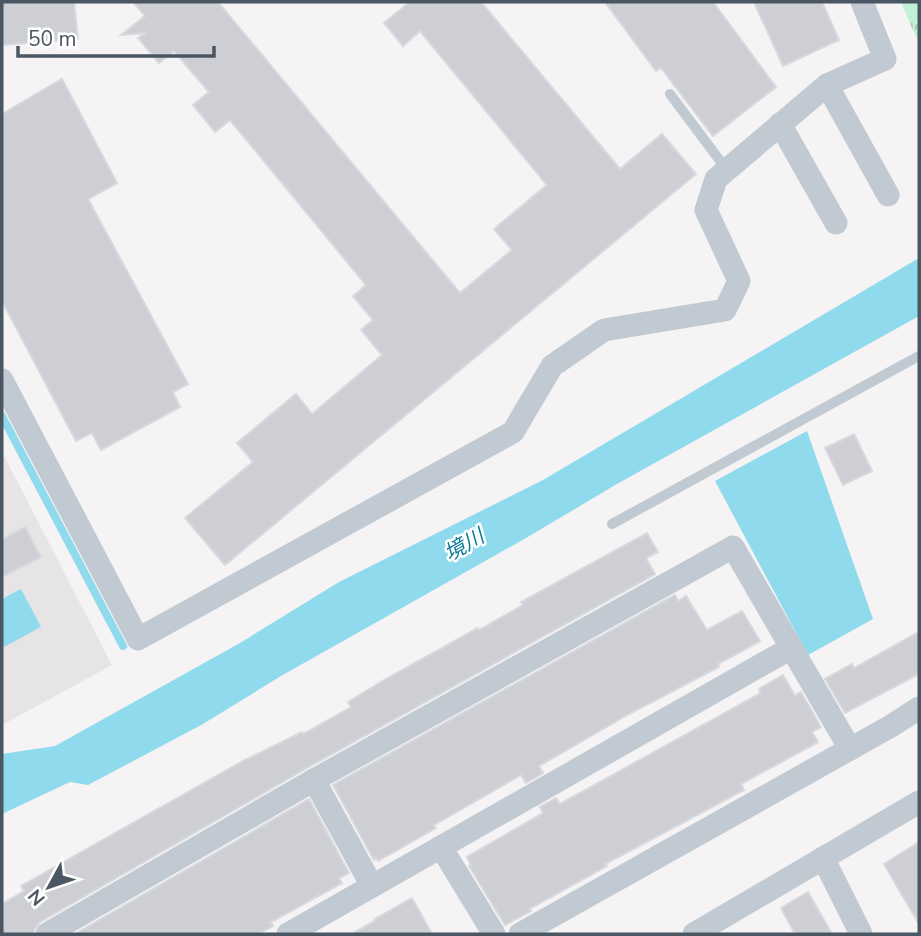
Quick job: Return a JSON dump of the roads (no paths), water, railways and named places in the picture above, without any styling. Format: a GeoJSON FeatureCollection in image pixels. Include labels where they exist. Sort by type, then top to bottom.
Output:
{"type":"FeatureCollection","features":[{"type":"Feature","properties":{"kind":"street"},"geometry":{"type":"LineString","coordinates":[[2,380],[138,639],[513,432],[552,366],[604,330],[725,310],[739,281],[706,210],[716,179],[827,85],[885,59],[862,2]]}},
{"type":"Feature","properties":{"kind":"street"},"geometry":{"type":"LineString","coordinates":[[827,85],[888,195]]}},
{"type":"Feature","properties":{"kind":"street"},"geometry":{"type":"LineString","coordinates":[[780,124],[836,223]]}},
{"type":"Feature","properties":{"kind":"street"},"geometry":{"type":"LineString","coordinates":[[47,934],[314,780],[733,547],[850,749]]}},
{"type":"Feature","properties":{"kind":"street"},"geometry":{"type":"LineString","coordinates":[[288,934],[791,648]]}},
{"type":"Feature","properties":{"kind":"street"},"geometry":{"type":"LineString","coordinates":[[520,934],[919,708]]}},
{"type":"Feature","properties":{"kind":"street"},"geometry":{"type":"LineString","coordinates":[[314,780],[372,886]]}},
{"type":"Feature","properties":{"kind":"street"},"geometry":{"type":"LineString","coordinates":[[694,934],[919,802]]}},
{"type":"Feature","properties":{"kind":"street"},"geometry":{"type":"LineString","coordinates":[[441,847],[494,934]]}},
{"type":"Feature","properties":{"kind":"street"},"geometry":{"type":"LineString","coordinates":[[822,858],[861,934]]}},
{"type":"Feature","properties":{"kind":"lane"},"geometry":{"type":"LineString","coordinates":[[670,94],[727,170]]}},
{"type":"Feature","properties":{"kind":"lane"},"geometry":{"type":"LineString","coordinates":[[612,524],[919,356]]}},
{"type":"Feature","properties":{"kind":"water","name":"境川"},"geometry":{"type":"Polygon","coordinates":[[[919,258],[919,316],[617,484],[281,676],[203,724],[88,785],[70,782],[2,814],[2,754],[55,746],[240,643],[339,582],[543,480],[919,258]]]}},
{"type":"Feature","properties":{"kind":"water"},"geometry":{"type":"Polygon","coordinates":[[[807,431],[873,619],[808,655],[715,481],[807,431]]]}},
{"type":"Feature","properties":{"kind":"water"},"geometry":{"type":"Polygon","coordinates":[[[21,589],[41,627],[2,648],[2,599],[21,589]]]}},
{"type":"Feature","properties":{"kind":"waterway"},"geometry":{"type":"LineString","coordinates":[[2,416],[123,646]]}}]}
